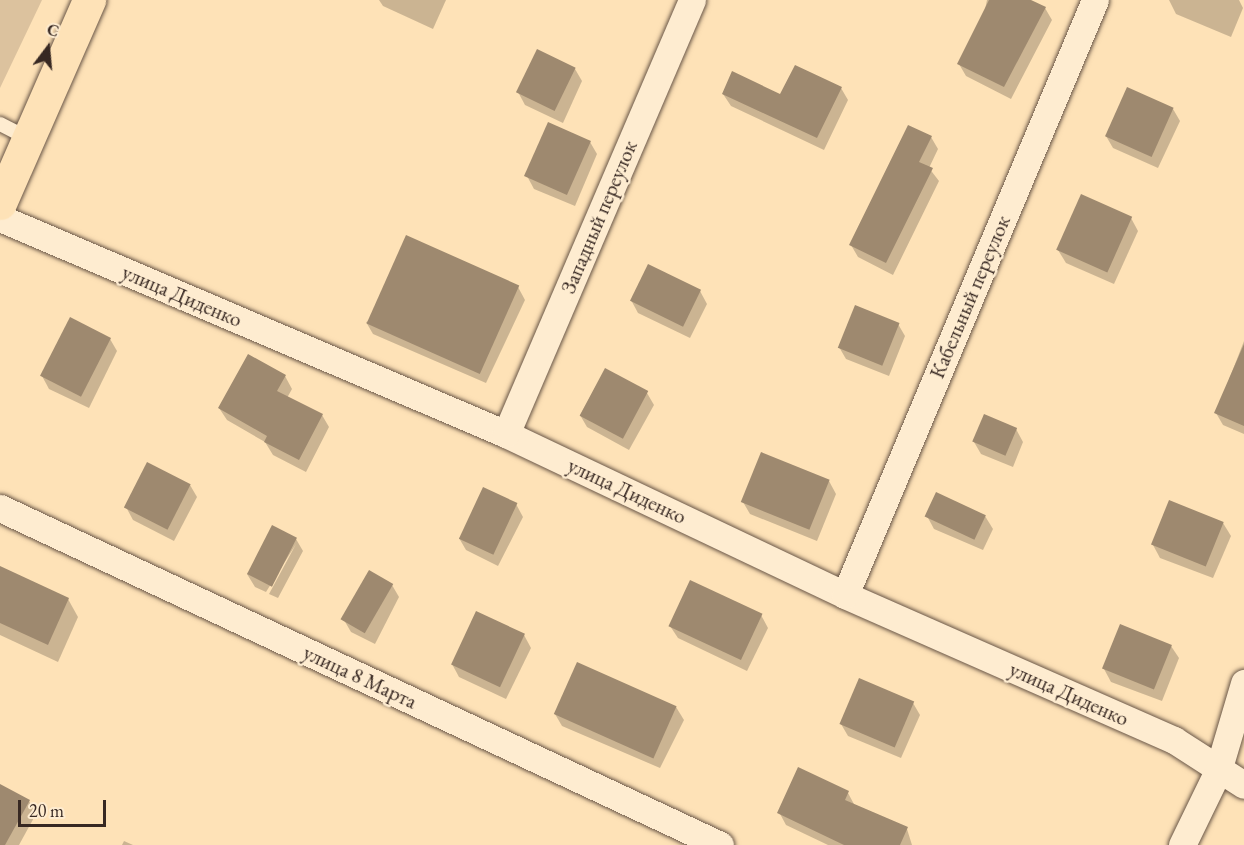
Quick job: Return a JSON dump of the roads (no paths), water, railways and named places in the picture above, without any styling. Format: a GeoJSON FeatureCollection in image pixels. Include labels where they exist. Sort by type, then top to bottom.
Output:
{"type":"FeatureCollection","features":[{"type":"Feature","properties":{"kind":"main road"},"geometry":{"type":"LineString","coordinates":[[0,203],[14,131],[89,0]]}},
{"type":"Feature","properties":{"kind":"street","name":"Западный переулок"},"geometry":{"type":"LineString","coordinates":[[506,434],[692,0]]}},
{"type":"Feature","properties":{"kind":"street","name":"Кабельный переулок"},"geometry":{"type":"LineString","coordinates":[[845,595],[1095,0]]}},
{"type":"Feature","properties":{"kind":"street","name":"улица Диденко"},"geometry":{"type":"LineString","coordinates":[[0,218],[506,434],[845,595],[1174,740],[1218,771],[1244,785]]}},
{"type":"Feature","properties":{"kind":"street","name":"улица 8 Марта"},"geometry":{"type":"LineString","coordinates":[[0,508],[720,845]]}},
{"type":"Feature","properties":{"kind":"street"},"geometry":{"type":"LineString","coordinates":[[1182,845],[1218,771],[1244,683]]}}]}
